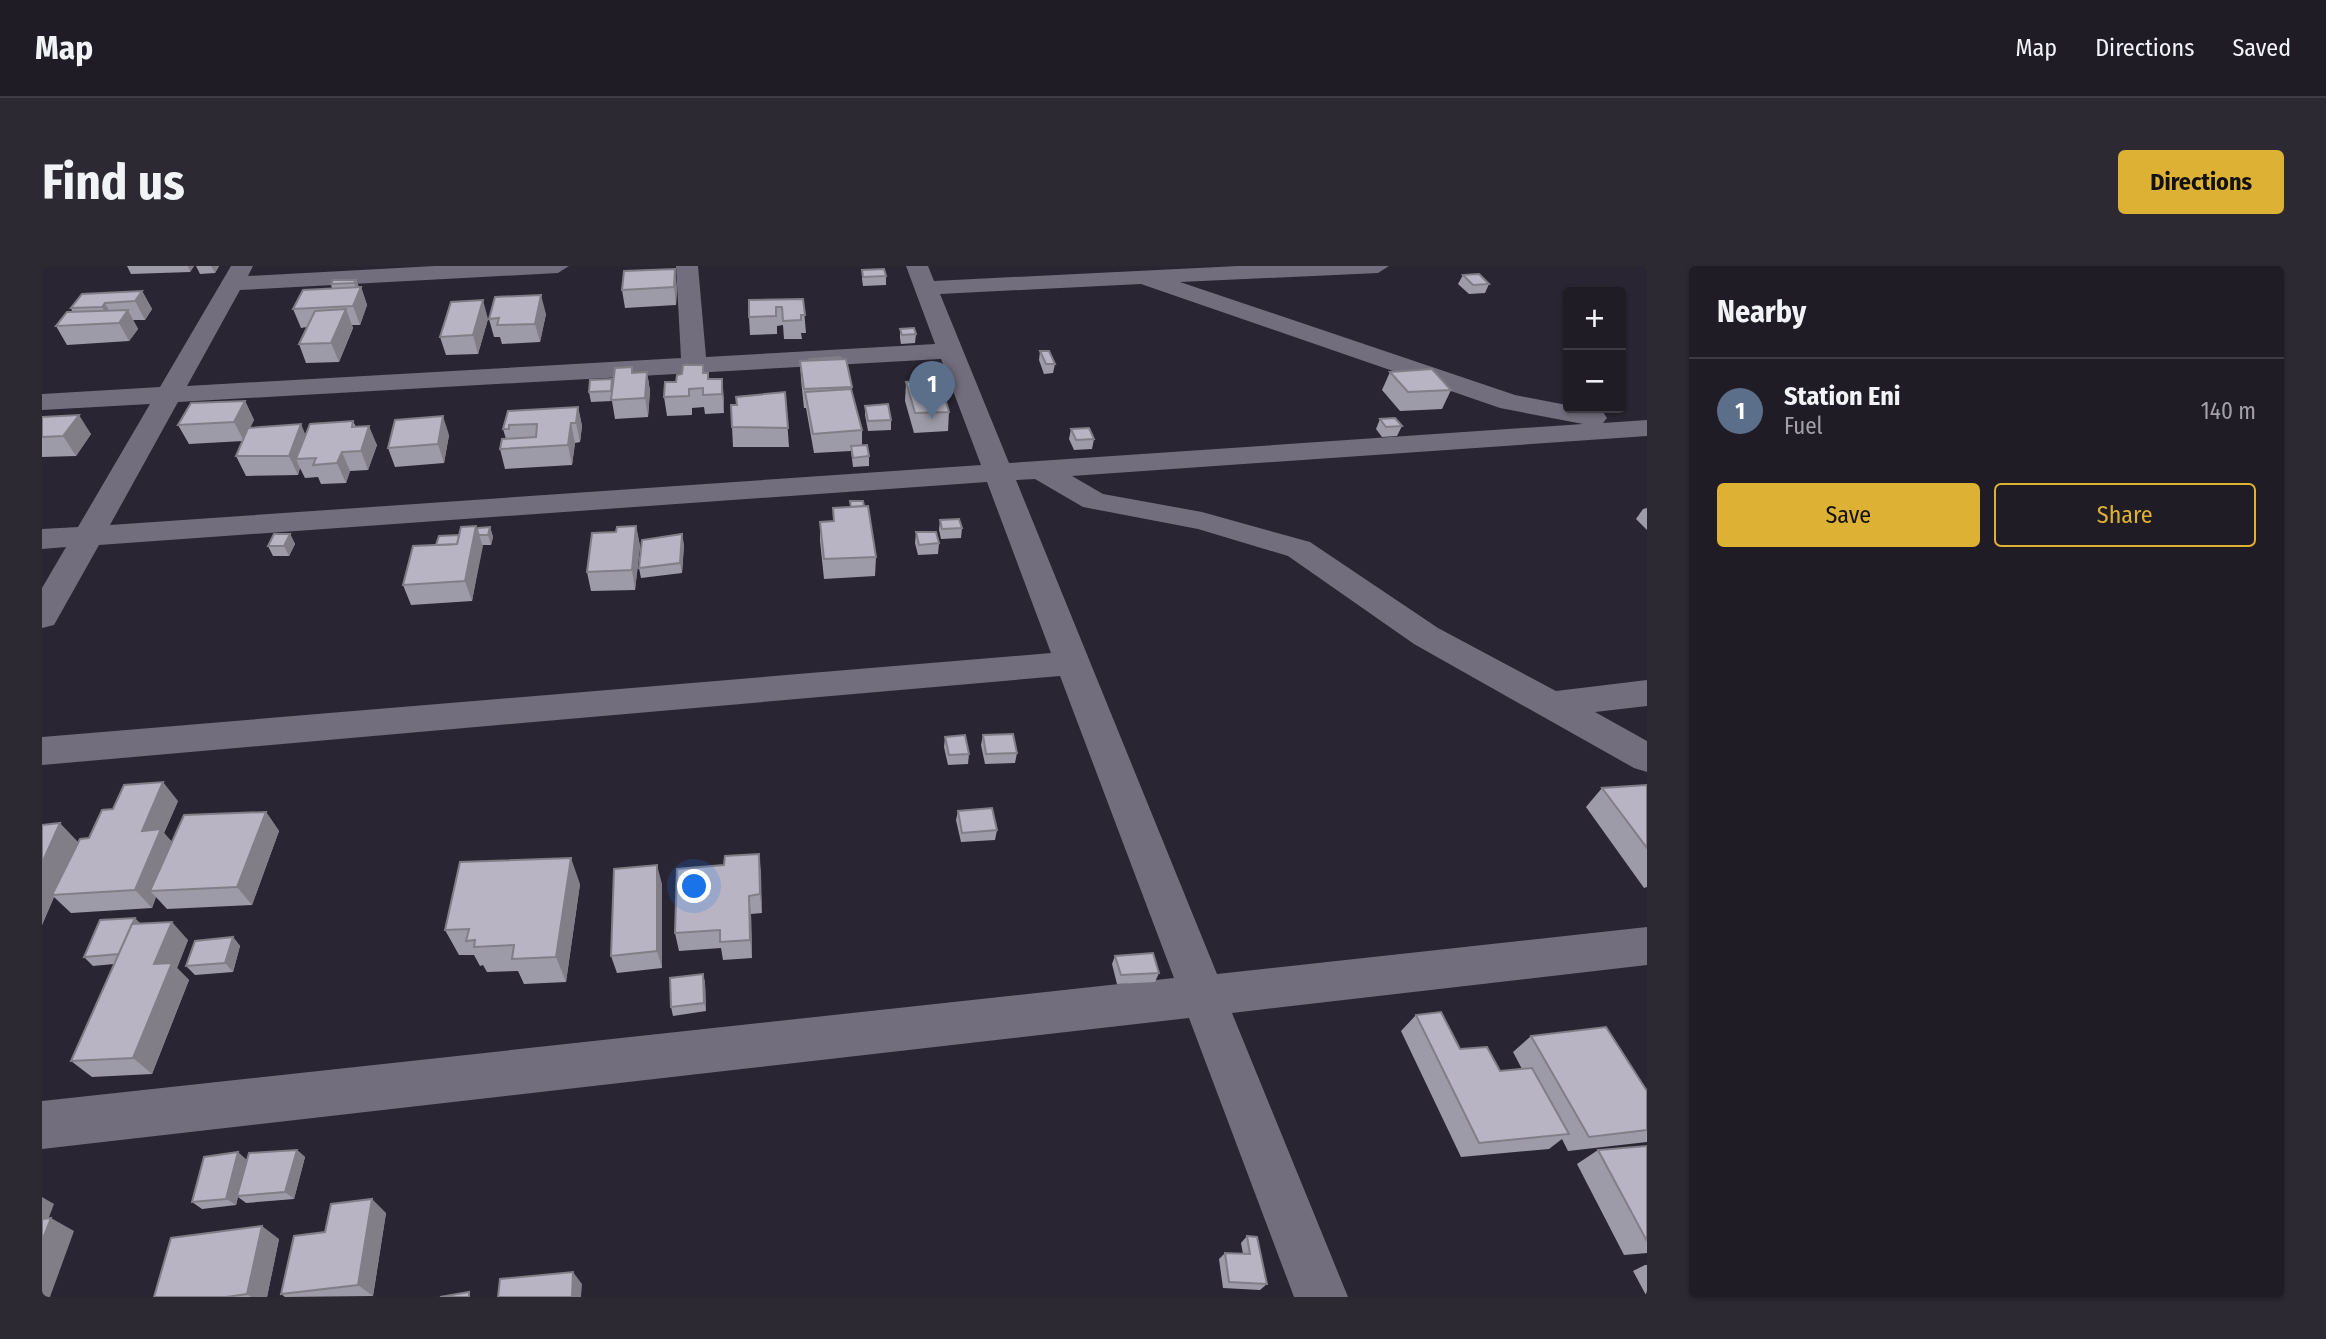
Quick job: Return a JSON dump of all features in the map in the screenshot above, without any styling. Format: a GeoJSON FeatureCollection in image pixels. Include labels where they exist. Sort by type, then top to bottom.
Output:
{"type":"FeatureCollection","features":[{"type":"Feature","properties":{"kind":"street"},"geometry":{"type":"LineString","coordinates":[[42,617],[237,275],[558,266]]}},
{"type":"Feature","properties":{"kind":"street"},"geometry":{"type":"LineString","coordinates":[[687,266],[694,365]]}},
{"type":"Feature","properties":{"kind":"street"},"geometry":{"type":"LineString","coordinates":[[1321,1297],[921,277],[1142,277],[1378,266]]}},
{"type":"Feature","properties":{"kind":"street"},"geometry":{"type":"LineString","coordinates":[[42,539],[1647,428],[1508,402],[1142,277]]}},
{"type":"Feature","properties":{"kind":"street"},"geometry":{"type":"LineString","coordinates":[[42,402],[949,351]]}},
{"type":"Feature","properties":{"kind":"street"},"geometry":{"type":"LineString","coordinates":[[1040,470],[1094,501],[1202,522],[1299,549],[1426,636],[1647,758]]}},
{"type":"Feature","properties":{"kind":"street"},"geometry":{"type":"LineString","coordinates":[[42,751],[1072,663]]}},
{"type":"Feature","properties":{"kind":"street"},"geometry":{"type":"LineString","coordinates":[[1551,705],[1647,693]]}},
{"type":"Feature","properties":{"kind":"street"},"geometry":{"type":"LineString","coordinates":[[42,1125],[1647,946]]}},
{"type":"Feature","properties":{"kind":"building"},"geometry":{"type":"Polygon","coordinates":[[[675,269],[674,287],[622,290],[624,271],[675,269]]]}},
{"type":"Feature","properties":{"kind":"building"},"geometry":{"type":"Polygon","coordinates":[[[884,269],[886,276],[863,277],[862,270],[884,269]]]}},
{"type":"Feature","properties":{"kind":"building"},"geometry":{"type":"Polygon","coordinates":[[[1479,274],[1489,284],[1473,285],[1463,275],[1479,274]]]}},
{"type":"Feature","properties":{"kind":"building"},"geometry":{"type":"Polygon","coordinates":[[[333,280],[356,280],[354,283],[331,284],[333,280]]]}},
{"type":"Feature","properties":{"kind":"building"},"geometry":{"type":"Polygon","coordinates":[[[361,287],[353,306],[293,309],[303,290],[361,287]]]}},
{"type":"Feature","properties":{"kind":"building"},"geometry":{"type":"Polygon","coordinates":[[[142,291],[135,301],[105,303],[102,307],[71,308],[82,294],[142,291]]]}},
{"type":"Feature","properties":{"kind":"building"},"geometry":{"type":"Polygon","coordinates":[[[541,295],[535,324],[497,325],[499,318],[489,319],[495,297],[541,295]]]}},
{"type":"Feature","properties":{"kind":"building"},"geometry":{"type":"Polygon","coordinates":[[[803,299],[805,315],[801,315],[801,320],[783,321],[782,307],[776,307],[776,316],[749,317],[749,300],[803,299]]]}},
{"type":"Feature","properties":{"kind":"building"},"geometry":{"type":"Polygon","coordinates":[[[483,300],[473,335],[440,337],[451,302],[483,300]]]}},
{"type":"Feature","properties":{"kind":"building"},"geometry":{"type":"Polygon","coordinates":[[[346,309],[331,343],[299,344],[315,311],[346,309]]]}},
{"type":"Feature","properties":{"kind":"building"},"geometry":{"type":"Polygon","coordinates":[[[128,310],[119,323],[56,326],[67,312],[128,310]]]}},
{"type":"Feature","properties":{"kind":"building"},"geometry":{"type":"Polygon","coordinates":[[[914,328],[916,334],[902,335],[900,329],[914,328]]]}},
{"type":"Feature","properties":{"kind":"building"},"geometry":{"type":"Polygon","coordinates":[[[1040,351],[1049,351],[1055,364],[1046,364],[1040,351]]]}},
{"type":"Feature","properties":{"kind":"building"},"geometry":{"type":"Polygon","coordinates":[[[840,357],[841,359],[810,359],[840,357]]]}},
{"type":"Feature","properties":{"kind":"building"},"geometry":{"type":"Polygon","coordinates":[[[846,359],[852,387],[804,389],[800,361],[846,359]]]}},
{"type":"Feature","properties":{"kind":"building"},"geometry":{"type":"Polygon","coordinates":[[[683,365],[703,365],[703,373],[708,373],[708,379],[722,379],[722,394],[703,395],[703,388],[689,389],[689,396],[664,397],[665,382],[676,382],[677,375],[682,374],[683,365]]]}},
{"type":"Feature","properties":{"kind":"building"},"geometry":{"type":"Polygon","coordinates":[[[632,367],[632,373],[647,372],[645,398],[611,400],[615,368],[632,367]]]}},
{"type":"Feature","properties":{"kind":"building"},"geometry":{"type":"Polygon","coordinates":[[[1432,369],[1451,390],[1408,392],[1390,372],[1432,369]]]}},
{"type":"Feature","properties":{"kind":"building"},"geometry":{"type":"Polygon","coordinates":[[[612,379],[611,391],[589,392],[590,380],[612,379]]]}},
{"type":"Feature","properties":{"kind":"building"},"geometry":{"type":"Polygon","coordinates":[[[940,380],[949,412],[915,413],[906,382],[940,380]]]}},
{"type":"Feature","properties":{"kind":"building"},"geometry":{"type":"Polygon","coordinates":[[[851,389],[862,430],[813,434],[805,392],[851,389]]]}},
{"type":"Feature","properties":{"kind":"building"},"geometry":{"type":"Polygon","coordinates":[[[785,392],[788,428],[732,427],[731,405],[737,405],[736,397],[785,392]]]}},
{"type":"Feature","properties":{"kind":"building"},"geometry":{"type":"Polygon","coordinates":[[[245,401],[234,422],[178,425],[191,403],[245,401]]]}},
{"type":"Feature","properties":{"kind":"building"},"geometry":{"type":"Polygon","coordinates":[[[888,404],[891,420],[868,421],[865,406],[888,404]]]}},
{"type":"Feature","properties":{"kind":"building"},"geometry":{"type":"Polygon","coordinates":[[[578,407],[576,423],[571,423],[568,445],[500,449],[502,439],[536,437],[537,424],[509,425],[509,429],[503,429],[508,411],[578,407]]]}},
{"type":"Feature","properties":{"kind":"building"},"geometry":{"type":"Polygon","coordinates":[[[79,415],[63,436],[42,437],[42,417],[79,415]]]}},
{"type":"Feature","properties":{"kind":"building"},"geometry":{"type":"Polygon","coordinates":[[[443,416],[438,444],[388,448],[395,420],[443,416]]]}},
{"type":"Feature","properties":{"kind":"building"},"geometry":{"type":"Polygon","coordinates":[[[1395,418],[1402,426],[1386,427],[1380,419],[1395,418]]]}},
{"type":"Feature","properties":{"kind":"building"},"geometry":{"type":"Polygon","coordinates":[[[353,421],[352,427],[369,426],[361,451],[342,452],[337,463],[313,465],[316,458],[296,459],[310,424],[353,421]]]}},
{"type":"Feature","properties":{"kind":"building"},"geometry":{"type":"Polygon","coordinates":[[[301,424],[289,456],[236,456],[248,428],[301,424]]]}},
{"type":"Feature","properties":{"kind":"building"},"geometry":{"type":"Polygon","coordinates":[[[1089,428],[1094,439],[1076,440],[1071,429],[1089,428]]]}},
{"type":"Feature","properties":{"kind":"building"},"geometry":{"type":"Polygon","coordinates":[[[867,445],[869,456],[853,458],[851,446],[867,445]]]}},
{"type":"Feature","properties":{"kind":"building"},"geometry":{"type":"Polygon","coordinates":[[[850,501],[863,501],[864,506],[851,507],[850,501]]]}},
{"type":"Feature","properties":{"kind":"building"},"geometry":{"type":"Polygon","coordinates":[[[868,506],[876,557],[824,559],[820,522],[834,521],[833,508],[868,506]]]}},
{"type":"Feature","properties":{"kind":"building"},"geometry":{"type":"Polygon","coordinates":[[[959,519],[962,528],[942,529],[940,520],[959,519]]]}},
{"type":"Feature","properties":{"kind":"building"},"geometry":{"type":"Polygon","coordinates":[[[476,526],[465,581],[403,585],[413,546],[457,544],[461,527],[476,526]]]}},
{"type":"Feature","properties":{"kind":"building"},"geometry":{"type":"Polygon","coordinates":[[[636,526],[632,570],[587,572],[592,533],[616,532],[617,527],[636,526]]]}},
{"type":"Feature","properties":{"kind":"building"},"geometry":{"type":"Polygon","coordinates":[[[490,527],[488,535],[479,535],[478,528],[490,527]]]}},
{"type":"Feature","properties":{"kind":"building"},"geometry":{"type":"Polygon","coordinates":[[[916,532],[936,532],[939,543],[919,545],[916,532]]]}},
{"type":"Feature","properties":{"kind":"building"},"geometry":{"type":"Polygon","coordinates":[[[274,534],[290,534],[284,546],[268,546],[274,534]]]}},
{"type":"Feature","properties":{"kind":"building"},"geometry":{"type":"Polygon","coordinates":[[[682,534],[680,563],[639,568],[642,540],[682,534]]]}},
{"type":"Feature","properties":{"kind":"building"},"geometry":{"type":"Polygon","coordinates":[[[459,535],[457,544],[436,545],[439,536],[459,535]]]}},
{"type":"Feature","properties":{"kind":"building"},"geometry":{"type":"Polygon","coordinates":[[[1013,734],[1017,753],[986,754],[983,735],[1013,734]]]}},
{"type":"Feature","properties":{"kind":"building"},"geometry":{"type":"Polygon","coordinates":[[[965,735],[969,754],[949,755],[945,737],[965,735]]]}},
{"type":"Feature","properties":{"kind":"building"},"geometry":{"type":"Polygon","coordinates":[[[163,782],[142,831],[161,829],[135,890],[52,895],[80,839],[89,838],[102,810],[113,809],[124,785],[163,782]]]}},
{"type":"Feature","properties":{"kind":"building"},"geometry":{"type":"Polygon","coordinates":[[[1647,785],[1647,848],[1602,788],[1647,785]]]}},
{"type":"Feature","properties":{"kind":"building"},"geometry":{"type":"Polygon","coordinates":[[[992,808],[997,830],[962,833],[958,811],[992,808]]]}},
{"type":"Feature","properties":{"kind":"building"},"geometry":{"type":"Polygon","coordinates":[[[266,812],[237,887],[150,891],[184,815],[266,812]]]}},
{"type":"Feature","properties":{"kind":"building"},"geometry":{"type":"Polygon","coordinates":[[[60,823],[42,863],[42,825],[60,823]]]}},
{"type":"Feature","properties":{"kind":"building"},"geometry":{"type":"Polygon","coordinates":[[[759,854],[760,894],[749,896],[750,940],[720,942],[720,930],[675,933],[677,869],[724,865],[725,856],[759,854]]]}},
{"type":"Feature","properties":{"kind":"building"},"geometry":{"type":"Polygon","coordinates":[[[571,858],[556,957],[512,959],[514,945],[474,947],[475,940],[466,941],[469,929],[445,930],[460,862],[571,858]]]}},
{"type":"Feature","properties":{"kind":"building"},"geometry":{"type":"Polygon","coordinates":[[[657,865],[657,951],[611,956],[614,869],[657,865]]]}},
{"type":"Feature","properties":{"kind":"building"},"geometry":{"type":"Polygon","coordinates":[[[135,918],[119,954],[84,957],[100,920],[135,918]]]}},
{"type":"Feature","properties":{"kind":"building"},"geometry":{"type":"Polygon","coordinates":[[[172,922],[154,964],[172,963],[133,1058],[71,1061],[132,924],[172,922]]]}},
{"type":"Feature","properties":{"kind":"building"},"geometry":{"type":"Polygon","coordinates":[[[233,937],[225,963],[186,966],[195,941],[233,937]]]}},
{"type":"Feature","properties":{"kind":"building"},"geometry":{"type":"Polygon","coordinates":[[[1153,953],[1159,973],[1121,975],[1115,956],[1153,953]]]}},
{"type":"Feature","properties":{"kind":"building"},"geometry":{"type":"Polygon","coordinates":[[[703,974],[704,1003],[671,1007],[670,978],[703,974]]]}},
{"type":"Feature","properties":{"kind":"building"},"geometry":{"type":"Polygon","coordinates":[[[1441,1012],[1460,1049],[1487,1047],[1500,1071],[1532,1068],[1569,1134],[1479,1143],[1416,1015],[1441,1012]]]}},
{"type":"Feature","properties":{"kind":"building"},"geometry":{"type":"Polygon","coordinates":[[[1606,1027],[1647,1091],[1647,1130],[1589,1137],[1531,1036],[1606,1027]]]}},
{"type":"Feature","properties":{"kind":"building"},"geometry":{"type":"Polygon","coordinates":[[[1647,1146],[1647,1241],[1598,1150],[1647,1146]]]}},
{"type":"Feature","properties":{"kind":"building"},"geometry":{"type":"Polygon","coordinates":[[[297,1150],[285,1192],[237,1196],[249,1153],[297,1150]]]}},
{"type":"Feature","properties":{"kind":"building"},"geometry":{"type":"Polygon","coordinates":[[[238,1152],[226,1199],[192,1202],[204,1157],[238,1152]]]}},
{"type":"Feature","properties":{"kind":"building"},"geometry":{"type":"Polygon","coordinates":[[[372,1199],[358,1285],[281,1294],[294,1236],[325,1232],[331,1204],[372,1199]]]}},
{"type":"Feature","properties":{"kind":"building"},"geometry":{"type":"Polygon","coordinates":[[[51,1218],[42,1241],[42,1219],[51,1218]]]}},
{"type":"Feature","properties":{"kind":"building"},"geometry":{"type":"Polygon","coordinates":[[[262,1226],[247,1294],[226,1297],[154,1297],[171,1238],[262,1226]]]}},
{"type":"Feature","properties":{"kind":"building"},"geometry":{"type":"Polygon","coordinates":[[[1247,1236],[1257,1237],[1267,1284],[1229,1282],[1225,1253],[1250,1254],[1247,1236]]]}},
{"type":"Feature","properties":{"kind":"building"},"geometry":{"type":"Polygon","coordinates":[[[573,1272],[572,1297],[498,1297],[500,1279],[573,1272]]]}},
{"type":"Feature","properties":{"kind":"building"},"geometry":{"type":"Polygon","coordinates":[[[469,1292],[469,1297],[440,1297],[469,1292]]]}},
{"type":"Feature","properties":{"kind":"place","name":"Station Eni"},"geometry":{"type":"Point","coordinates":[932,419]}}]}
